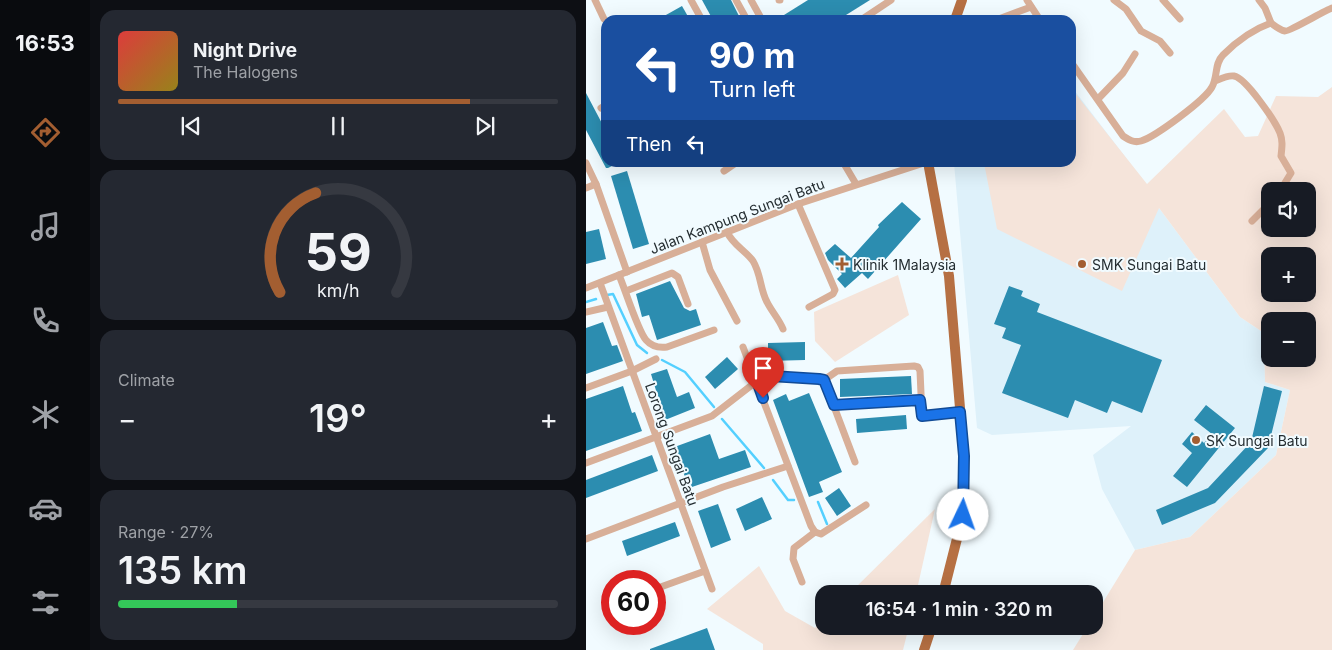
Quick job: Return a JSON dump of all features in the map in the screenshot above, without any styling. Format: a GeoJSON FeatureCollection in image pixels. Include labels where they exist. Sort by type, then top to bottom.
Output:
{"type":"FeatureCollection","features":[{"type":"Feature","properties":{"kind":"main road"},"geometry":{"type":"LineString","coordinates":[[957,15],[962,0]]}},
{"type":"Feature","properties":{"kind":"main road"},"geometry":{"type":"LineString","coordinates":[[929,167],[949,276],[964,456],[963,515],[945,585]]}},
{"type":"Feature","properties":{"kind":"main road"},"geometry":{"type":"LineString","coordinates":[[924,650],[929,635]]}},
{"type":"Feature","properties":{"kind":"street"},"geometry":{"type":"LineString","coordinates":[[595,0],[602,15]]}},
{"type":"Feature","properties":{"kind":"street"},"geometry":{"type":"LineString","coordinates":[[691,0],[699,15]]}},
{"type":"Feature","properties":{"kind":"street"},"geometry":{"type":"LineString","coordinates":[[736,0],[744,15]]}},
{"type":"Feature","properties":{"kind":"street"},"geometry":{"type":"LineString","coordinates":[[751,0],[759,15]]}},
{"type":"Feature","properties":{"kind":"street"},"geometry":{"type":"LineString","coordinates":[[868,15],[891,0]]}},
{"type":"Feature","properties":{"kind":"street"},"geometry":{"type":"LineString","coordinates":[[1114,0],[1126,9],[1141,31],[1156,37],[1170,53]]}},
{"type":"Feature","properties":{"kind":"street"},"geometry":{"type":"LineString","coordinates":[[1163,0],[1180,19]]}},
{"type":"Feature","properties":{"kind":"street"},"geometry":{"type":"LineString","coordinates":[[1259,0],[1265,8],[1271,24],[1283,31],[1289,31],[1332,8]]}},
{"type":"Feature","properties":{"kind":"street"},"geometry":{"type":"LineString","coordinates":[[1006,15],[1029,3],[1037,15]]}},
{"type":"Feature","properties":{"kind":"street"},"geometry":{"type":"LineString","coordinates":[[1076,69],[1123,136],[1131,141],[1141,141],[1184,113],[1207,94],[1215,81],[1217,63],[1221,56],[1243,38],[1262,26],[1271,24]]}},
{"type":"Feature","properties":{"kind":"street"},"geometry":{"type":"LineString","coordinates":[[1098,99],[1123,73],[1135,54]]}},
{"type":"Feature","properties":{"kind":"street"},"geometry":{"type":"LineString","coordinates":[[1215,81],[1233,76],[1240,78],[1276,125],[1283,144],[1281,156],[1291,173],[1286,182]]}},
{"type":"Feature","properties":{"kind":"street"},"geometry":{"type":"LineString","coordinates":[[586,163],[596,184],[626,272]]}},
{"type":"Feature","properties":{"kind":"street"},"geometry":{"type":"LineString","coordinates":[[724,171],[730,167]]}},
{"type":"Feature","properties":{"kind":"street"},"geometry":{"type":"LineString","coordinates":[[846,167],[856,184]]}},
{"type":"Feature","properties":{"kind":"street","name":"Jalan Kampung Sungai Batu"},"geometry":{"type":"LineString","coordinates":[[586,288],[798,204],[912,167]]}},
{"type":"Feature","properties":{"kind":"street"},"geometry":{"type":"LineString","coordinates":[[586,188],[596,184]]}},
{"type":"Feature","properties":{"kind":"street"},"geometry":{"type":"LineString","coordinates":[[798,204],[835,292],[809,307]]}},
{"type":"Feature","properties":{"kind":"street"},"geometry":{"type":"LineString","coordinates":[[1252,221],[1261,212]]}},
{"type":"Feature","properties":{"kind":"street"},"geometry":{"type":"LineString","coordinates":[[727,232],[733,243],[744,251],[753,262],[759,274],[766,302],[784,329]]}},
{"type":"Feature","properties":{"kind":"street"},"geometry":{"type":"LineString","coordinates":[[702,242],[710,270],[737,321]]}},
{"type":"Feature","properties":{"kind":"street"},"geometry":{"type":"LineString","coordinates":[[626,291],[672,273],[678,277],[688,304]]}},
{"type":"Feature","properties":{"kind":"street"},"geometry":{"type":"LineString","coordinates":[[618,275],[642,334],[658,354]]}},
{"type":"Feature","properties":{"kind":"street","name":"Lorong Sungai Batu"},"geometry":{"type":"LineString","coordinates":[[600,283],[712,589]]}},
{"type":"Feature","properties":{"kind":"street"},"geometry":{"type":"LineString","coordinates":[[586,312],[608,307]]}},
{"type":"Feature","properties":{"kind":"street"},"geometry":{"type":"LineString","coordinates":[[586,388],[632,371],[668,348],[714,330]]}},
{"type":"Feature","properties":{"kind":"street"},"geometry":{"type":"LineString","coordinates":[[743,347],[811,526],[815,532],[821,534],[866,505]]}},
{"type":"Feature","properties":{"kind":"street"},"geometry":{"type":"LineString","coordinates":[[586,463],[712,416],[757,381],[771,376],[824,380],[837,371],[914,366],[920,371],[922,416],[960,412]]}},
{"type":"Feature","properties":{"kind":"street"},"geometry":{"type":"LineString","coordinates":[[824,380],[855,462]]}},
{"type":"Feature","properties":{"kind":"street"},"geometry":{"type":"LineString","coordinates":[[834,405],[920,400]]}},
{"type":"Feature","properties":{"kind":"street"},"geometry":{"type":"LineString","coordinates":[[586,539],[722,487],[788,466]]}},
{"type":"Feature","properties":{"kind":"street"},"geometry":{"type":"LineString","coordinates":[[802,582],[792,553],[794,548],[815,532]]}},
{"type":"Feature","properties":{"kind":"street"},"geometry":{"type":"LineString","coordinates":[[666,584],[705,571]]}},
{"type":"Feature","properties":{"kind":"shaded area"},"geometry":{"type":"Polygon","coordinates":[[[1332,87],[1332,650],[1073,650],[1082,635],[1103,635],[1103,602],[1135,550],[1190,537],[1276,455],[1290,390],[1265,382],[1265,367],[1316,367],[1316,312],[1261,312],[1261,331],[1240,317],[1159,208],[1122,291],[997,229],[985,167],[1076,167],[1076,94],[1147,184],[1224,109],[1245,137],[1258,136],[1276,96],[1318,97],[1332,87]]]}},
{"type":"Feature","properties":{"kind":"shaded area","name":"SMK Sungai Batu"},"geometry":{"type":"Polygon","coordinates":[[[1076,93],[1146,184],[1159,208],[1240,317],[1261,331],[1261,367],[1265,367],[1265,382],[1290,390],[1276,455],[1190,537],[1135,550],[1102,489],[1093,455],[1131,426],[992,435],[977,428],[954,167],[1076,167],[1076,93]]]}},
{"type":"Feature","properties":{"kind":"shaded area"},"geometry":{"type":"Polygon","coordinates":[[[898,275],[909,315],[835,362],[815,341],[814,312],[898,275]]]}},
{"type":"Feature","properties":{"kind":"shaded area"},"geometry":{"type":"Polygon","coordinates":[[[935,509],[918,585],[858,585],[935,509]]]}},
{"type":"Feature","properties":{"kind":"shaded area"},"geometry":{"type":"Polygon","coordinates":[[[759,566],[785,611],[815,628],[815,635],[907,635],[903,650],[763,650],[763,644],[707,609],[759,566]]]}},
{"type":"Feature","properties":{"kind":"building"},"geometry":{"type":"Polygon","coordinates":[[[702,0],[731,0],[738,15],[710,15],[702,0]]]}},
{"type":"Feature","properties":{"kind":"building"},"geometry":{"type":"Polygon","coordinates":[[[808,0],[870,0],[846,15],[784,15],[808,0]]]}},
{"type":"Feature","properties":{"kind":"building"},"geometry":{"type":"Polygon","coordinates":[[[682,6],[687,15],[666,15],[682,6]]]}},
{"type":"Feature","properties":{"kind":"building"},"geometry":{"type":"Polygon","coordinates":[[[586,93],[601,122],[601,158],[586,130],[586,93]]]}},
{"type":"Feature","properties":{"kind":"building"},"geometry":{"type":"Polygon","coordinates":[[[627,171],[649,244],[633,249],[611,176],[627,171]]]}},
{"type":"Feature","properties":{"kind":"building"},"geometry":{"type":"Polygon","coordinates":[[[902,202],[921,219],[868,279],[862,273],[845,288],[837,279],[842,274],[828,260],[825,253],[835,244],[851,258],[879,227],[878,225],[902,202]]]}},
{"type":"Feature","properties":{"kind":"building"},"geometry":{"type":"Polygon","coordinates":[[[599,229],[606,259],[586,264],[586,232],[599,229]]]}},
{"type":"Feature","properties":{"kind":"building"},"geometry":{"type":"Polygon","coordinates":[[[670,281],[684,308],[690,311],[696,309],[701,325],[657,340],[649,315],[642,317],[636,294],[670,281]]]}},
{"type":"Feature","properties":{"kind":"building"},"geometry":{"type":"Polygon","coordinates":[[[1009,286],[1023,291],[1021,296],[1040,304],[1037,312],[1162,360],[1142,413],[1112,401],[1107,413],[1075,400],[1068,418],[1002,393],[1021,345],[1002,338],[1006,328],[994,324],[1009,286]]]}},
{"type":"Feature","properties":{"kind":"building"},"geometry":{"type":"Polygon","coordinates":[[[603,322],[612,346],[617,345],[623,361],[586,374],[586,328],[603,322]]]}},
{"type":"Feature","properties":{"kind":"building"},"geometry":{"type":"Polygon","coordinates":[[[805,342],[805,360],[768,361],[768,343],[805,342]]]}},
{"type":"Feature","properties":{"kind":"building"},"geometry":{"type":"Polygon","coordinates":[[[727,357],[738,369],[715,389],[705,377],[727,357]]]}},
{"type":"Feature","properties":{"kind":"building"},"geometry":{"type":"Polygon","coordinates":[[[667,369],[677,397],[689,392],[695,408],[665,420],[651,374],[667,369]]]}},
{"type":"Feature","properties":{"kind":"building"},"geometry":{"type":"Polygon","coordinates":[[[911,376],[912,394],[840,397],[840,379],[911,376]]]}},
{"type":"Feature","properties":{"kind":"building"},"geometry":{"type":"Polygon","coordinates":[[[623,386],[632,413],[635,412],[642,431],[586,451],[586,399],[623,386]]]}},
{"type":"Feature","properties":{"kind":"building"},"geometry":{"type":"Polygon","coordinates":[[[1264,386],[1282,391],[1268,448],[1215,503],[1162,525],[1156,510],[1208,488],[1251,442],[1264,386]]]}},
{"type":"Feature","properties":{"kind":"building"},"geometry":{"type":"Polygon","coordinates":[[[809,393],[842,472],[819,482],[823,492],[809,497],[773,400],[786,394],[789,401],[809,393]]]}},
{"type":"Feature","properties":{"kind":"building"},"geometry":{"type":"Polygon","coordinates":[[[1206,405],[1235,428],[1187,487],[1173,476],[1192,453],[1182,444],[1192,432],[1204,443],[1212,434],[1194,420],[1206,405]]]}},
{"type":"Feature","properties":{"kind":"building"},"geometry":{"type":"Polygon","coordinates":[[[906,415],[907,429],[857,433],[856,419],[906,415]]]}},
{"type":"Feature","properties":{"kind":"building"},"geometry":{"type":"Polygon","coordinates":[[[710,434],[719,459],[745,450],[751,467],[689,488],[681,466],[676,468],[669,449],[710,434]]]}},
{"type":"Feature","properties":{"kind":"building"},"geometry":{"type":"Polygon","coordinates":[[[652,455],[658,471],[586,498],[586,480],[652,455]]]}},
{"type":"Feature","properties":{"kind":"building"},"geometry":{"type":"Polygon","coordinates":[[[839,488],[851,506],[837,516],[825,498],[839,488]]]}},
{"type":"Feature","properties":{"kind":"building"},"geometry":{"type":"Polygon","coordinates":[[[762,497],[772,519],[745,531],[736,509],[762,497]]]}},
{"type":"Feature","properties":{"kind":"building"},"geometry":{"type":"Polygon","coordinates":[[[718,504],[731,540],[711,548],[698,511],[718,504]]]}},
{"type":"Feature","properties":{"kind":"building"},"geometry":{"type":"Polygon","coordinates":[[[675,522],[680,536],[627,556],[622,541],[675,522]]]}},
{"type":"Feature","properties":{"kind":"building"},"geometry":{"type":"Polygon","coordinates":[[[707,628],[715,650],[650,650],[650,649],[707,628]]]}},
{"type":"Feature","properties":{"kind":"waterway"},"geometry":{"type":"LineString","coordinates":[[607,295],[613,294],[637,345],[647,353]]}},
{"type":"Feature","properties":{"kind":"waterway"},"geometry":{"type":"LineString","coordinates":[[586,302],[596,299]]}},
{"type":"Feature","properties":{"kind":"waterway"},"geometry":{"type":"LineString","coordinates":[[662,360],[685,372],[714,407]]}},
{"type":"Feature","properties":{"kind":"waterway"},"geometry":{"type":"LineString","coordinates":[[722,419],[764,468]]}},
{"type":"Feature","properties":{"kind":"waterway"},"geometry":{"type":"LineString","coordinates":[[773,480],[788,500],[794,500]]}},
{"type":"Feature","properties":{"kind":"waterway"},"geometry":{"type":"LineString","coordinates":[[818,502],[827,524]]}},
{"type":"Feature","properties":{"kind":"place","name":"Klinik 1Malaysia"},"geometry":{"type":"Point","coordinates":[842,264]}},
{"type":"Feature","properties":{"kind":"place","name":"SMK Sungai Batu"},"geometry":{"type":"Point","coordinates":[1082,264]}},
{"type":"Feature","properties":{"kind":"place","name":"SK Sungai Batu"},"geometry":{"type":"Point","coordinates":[1196,440]}},
{"type":"Feature","properties":{"kind":"route"},"geometry":{"type":"LineString","coordinates":[[763,398],[757,381],[764,378],[771,376],[819,379],[827,383],[834,405],[920,400],[922,416],[960,412],[964,456],[965,495],[963,515]]}}]}
